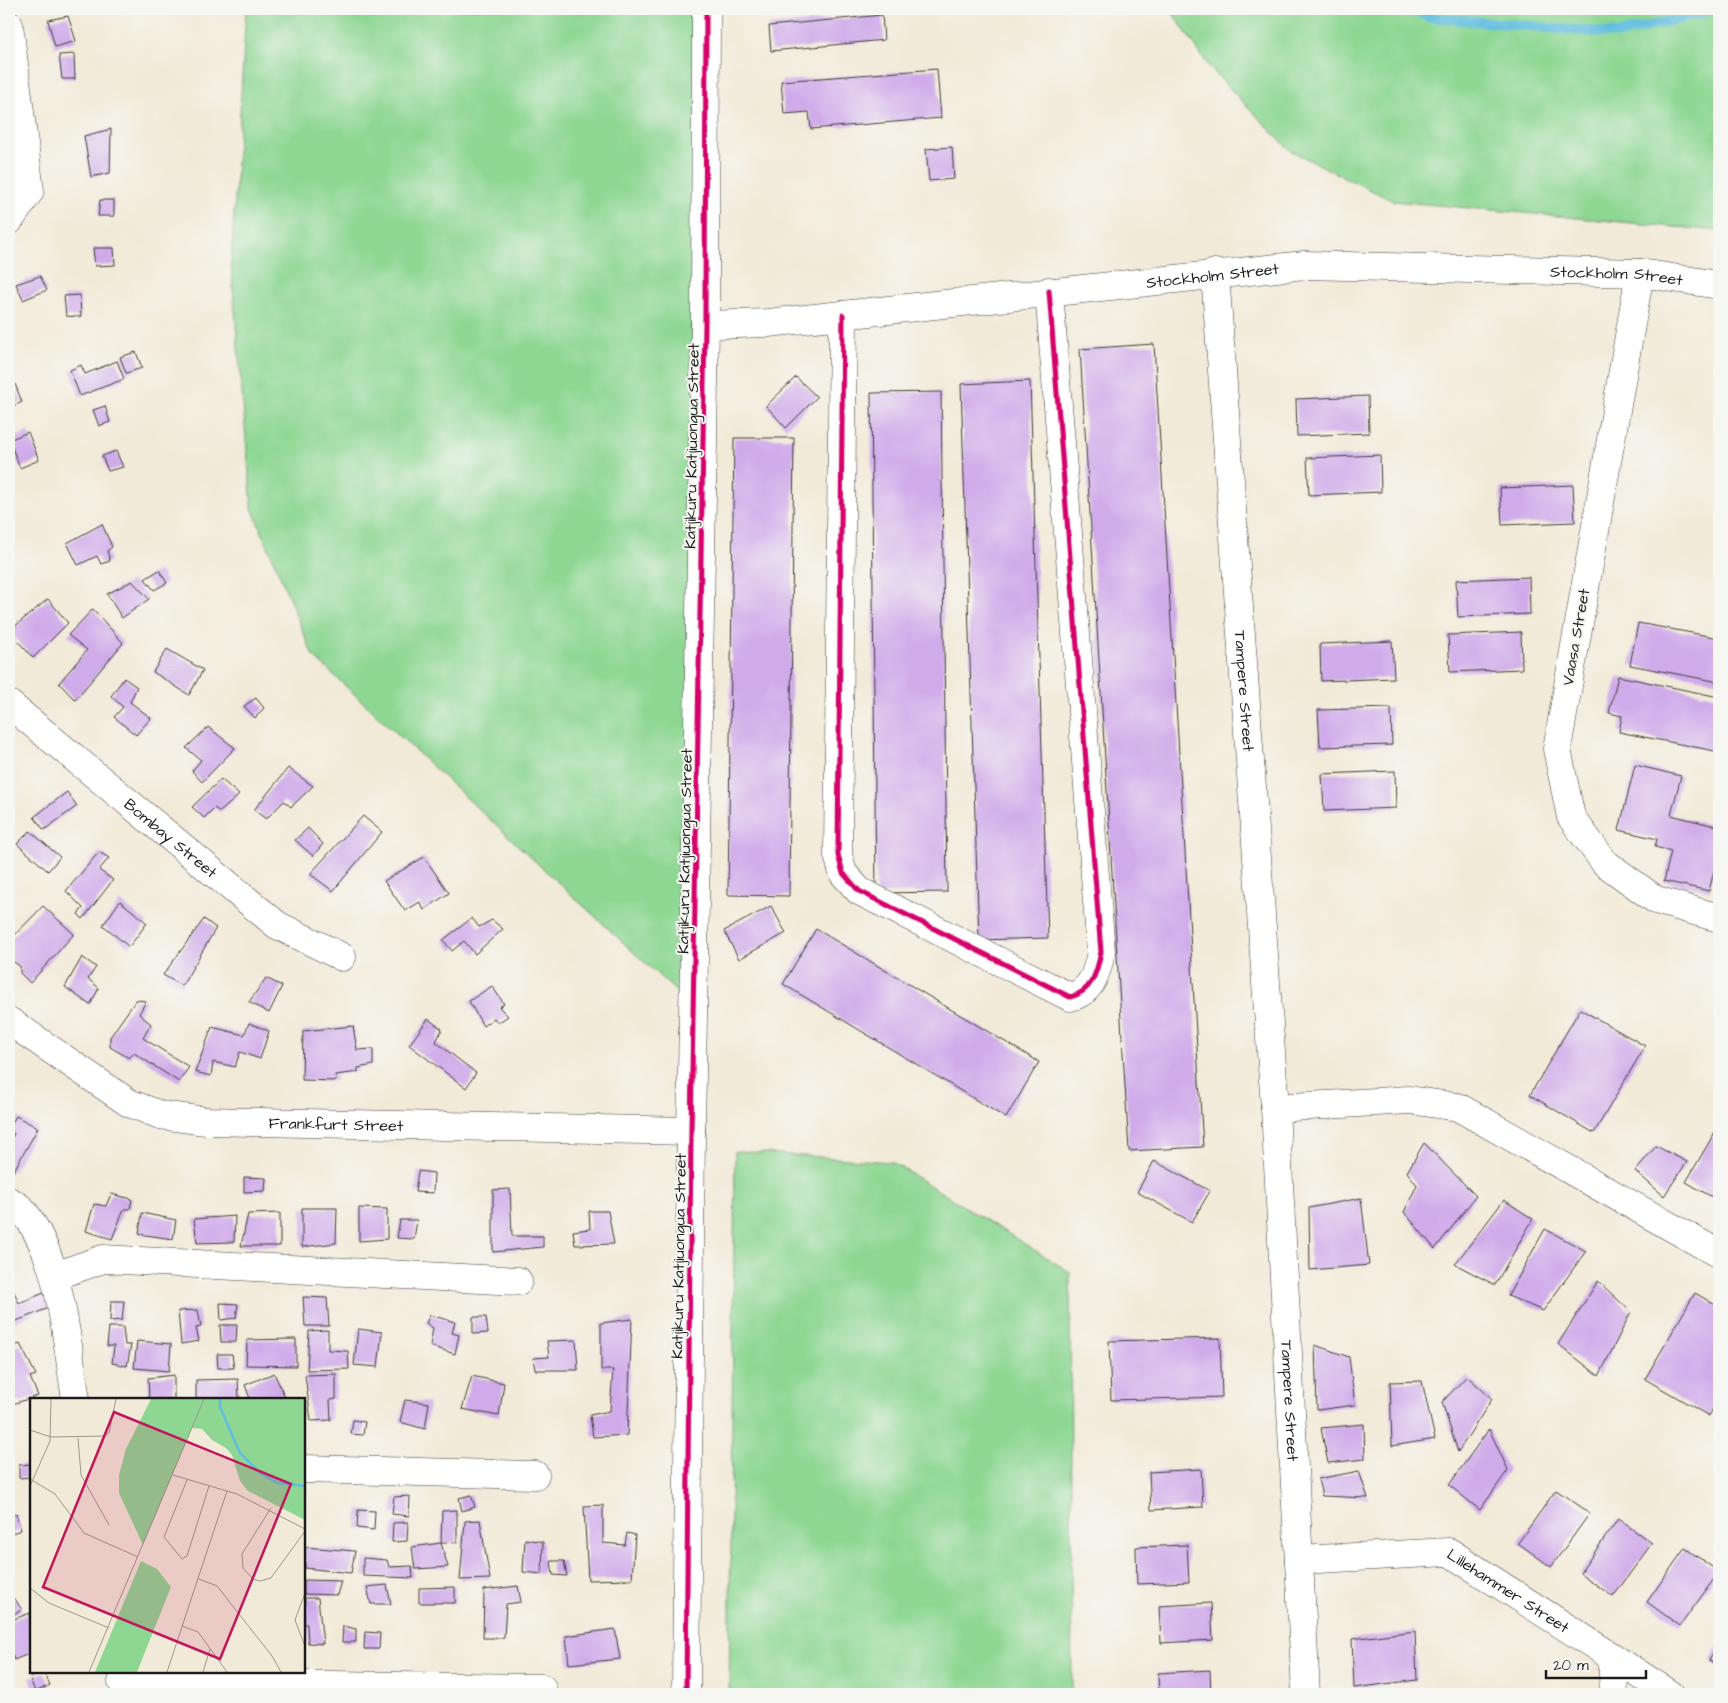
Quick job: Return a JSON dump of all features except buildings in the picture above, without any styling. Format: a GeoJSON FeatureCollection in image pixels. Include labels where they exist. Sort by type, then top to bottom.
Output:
{"type":"FeatureCollection","features":[{"type":"Feature","properties":{"kind":"street","name":"Katjikuru Katjiuongua Street"},"geometry":{"type":"LineString","coordinates":[[686,1694],[691,1131],[706,326],[706,9]]}},
{"type":"Feature","properties":{"kind":"street"},"geometry":{"type":"LineString","coordinates":[[9,25],[30,192],[9,221]]}},
{"type":"Feature","properties":{"kind":"street","name":"Stockholm Street"},"geometry":{"type":"LineString","coordinates":[[706,326],[768,323],[1215,273],[1304,265],[1640,273],[1719,285]]}},
{"type":"Feature","properties":{"kind":"street","name":"Tampere Street"},"geometry":{"type":"LineString","coordinates":[[1215,273],[1275,1108],[1306,1694]]}},
{"type":"Feature","properties":{"kind":"street","name":"Vaasa Street"},"geometry":{"type":"LineString","coordinates":[[1640,273],[1557,749],[1571,817],[1604,863],[1656,900],[1719,918]]}},
{"type":"Feature","properties":{"kind":"street"},"geometry":{"type":"LineString","coordinates":[[843,314],[838,855],[843,873],[859,891],[1070,997],[1081,995],[1095,978],[1101,952],[1049,291]]}},
{"type":"Feature","properties":{"kind":"street","name":"Bombay Street"},"geometry":{"type":"LineString","coordinates":[[9,704],[278,925],[342,957]]}},
{"type":"Feature","properties":{"kind":"street","name":"Frankfurt Street"},"geometry":{"type":"LineString","coordinates":[[9,1021],[129,1102],[160,1115],[206,1121],[691,1131]]}},
{"type":"Feature","properties":{"kind":"street"},"geometry":{"type":"LineString","coordinates":[[1275,1108],[1409,1100],[1458,1107],[1719,1254]]}},
{"type":"Feature","properties":{"kind":"street"},"geometry":{"type":"LineString","coordinates":[[9,1200],[24,1210],[41,1242],[55,1276],[76,1398]]}},
{"type":"Feature","properties":{"kind":"street"},"geometry":{"type":"LineString","coordinates":[[55,1276],[103,1259],[518,1281]]}},
{"type":"Feature","properties":{"kind":"street"},"geometry":{"type":"LineString","coordinates":[[305,1469],[535,1475]]}},
{"type":"Feature","properties":{"kind":"street","name":"Lillehammer Street"},"geometry":{"type":"LineString","coordinates":[[1298,1560],[1449,1552],[1670,1694]]}},
{"type":"Feature","properties":{"kind":"street"},"geometry":{"type":"LineString","coordinates":[[1612,1657],[1614,1694]]}},
{"type":"Feature","properties":{"kind":"street"},"geometry":{"type":"LineString","coordinates":[[122,1683],[542,1688]]}},
{"type":"Feature","properties":{"kind":"green space"},"geometry":{"type":"Polygon","coordinates":[[[246,9],[706,9],[694,1008],[313,656],[252,508],[231,265],[246,9]]]}},
{"type":"Feature","properties":{"kind":"green space"},"geometry":{"type":"Polygon","coordinates":[[[1170,9],[1719,9],[1719,231],[1393,201],[1291,151],[1210,68],[1170,9]]]}},
{"type":"Feature","properties":{"kind":"green space"},"geometry":{"type":"Polygon","coordinates":[[[735,1151],[892,1162],[1070,1272],[1072,1694],[729,1694],[735,1151]]]}},
{"type":"Feature","properties":{"kind":"waterway"},"geometry":{"type":"LineString","coordinates":[[1410,9],[1429,17],[1619,34],[1717,9]]}},
{"type":"Feature","properties":{"kind":"cycle path"},"geometry":{"type":"LineString","coordinates":[[686,1694],[691,1131],[705,325],[706,9]]}},
{"type":"Feature","properties":{"kind":"cycle path"},"geometry":{"type":"LineString","coordinates":[[843,315],[838,855],[843,873],[859,891],[1070,997],[1084,991],[1088,986],[1098,967],[1101,952],[1049,291]]}}]}
